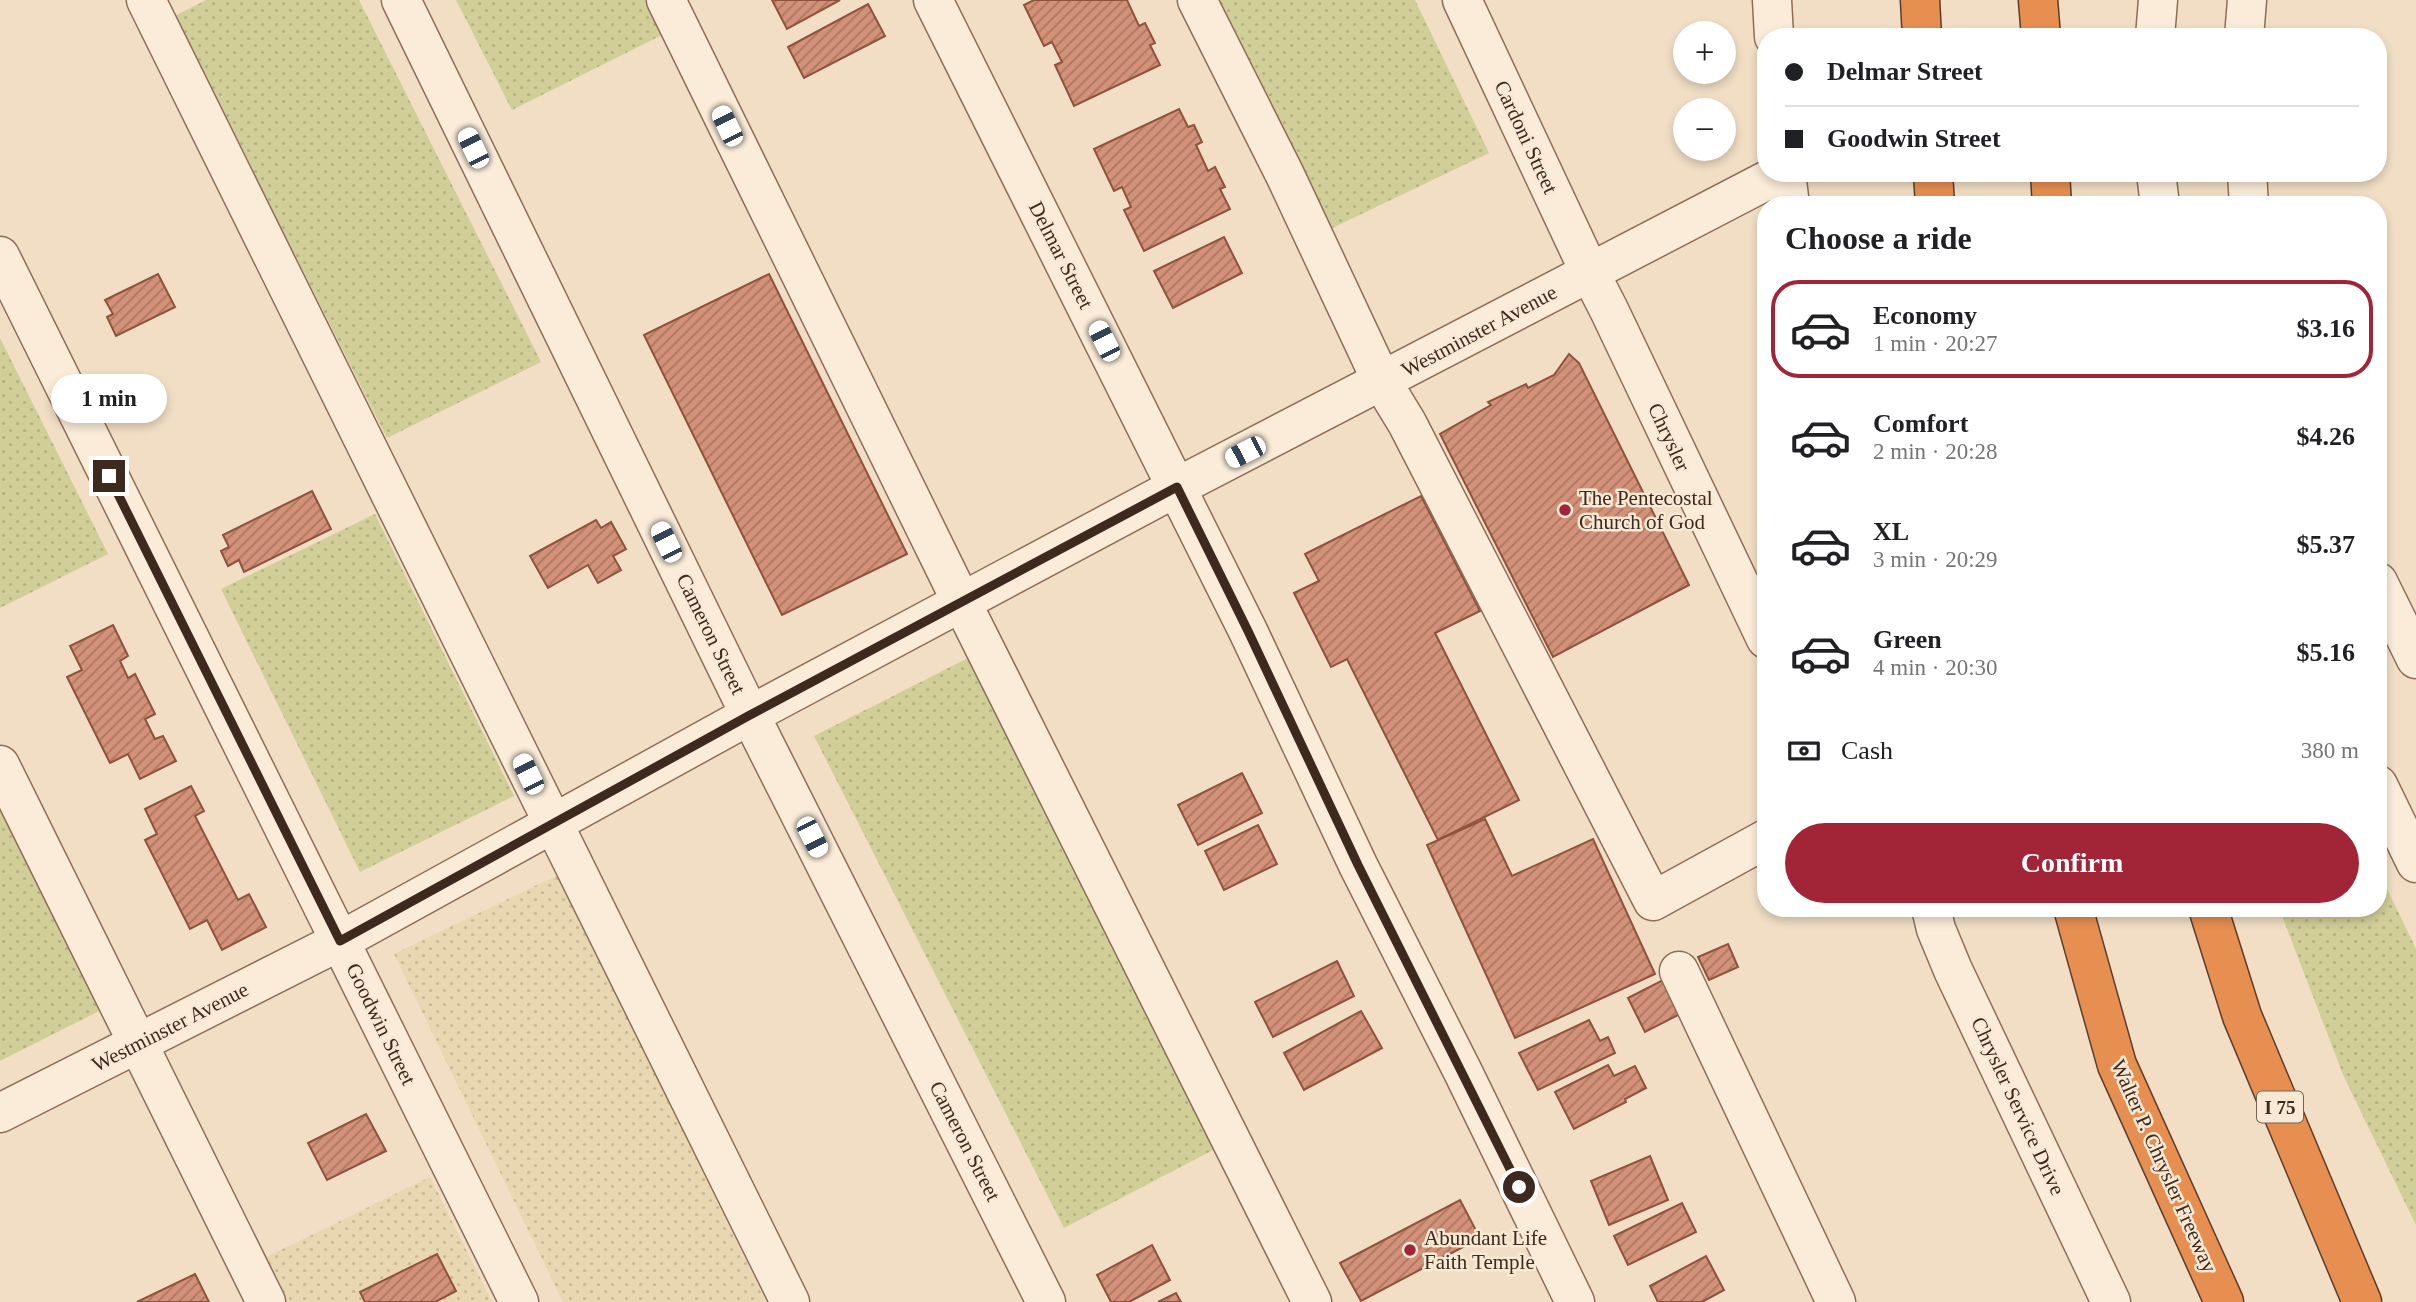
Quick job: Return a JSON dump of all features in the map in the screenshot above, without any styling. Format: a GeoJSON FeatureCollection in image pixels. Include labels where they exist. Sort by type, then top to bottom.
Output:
{"type":"FeatureCollection","features":[{"type":"Feature","properties":{"kind":"highway"},"geometry":{"type":"LineString","coordinates":[[1920,0],[1922,28]]}},
{"type":"Feature","properties":{"kind":"highway"},"geometry":{"type":"LineString","coordinates":[[2038,0],[2040,28]]}},
{"type":"Feature","properties":{"kind":"highway","name":"Walter P. Chrysler Freeway"},"geometry":{"type":"LineString","coordinates":[[2075,917],[2116,1065],[2224,1302]]}},
{"type":"Feature","properties":{"kind":"highway","name":"I 75"},"geometry":{"type":"LineString","coordinates":[[2211,917],[2242,1016],[2362,1302]]}},
{"type":"Feature","properties":{"kind":"street"},"geometry":{"type":"LineString","coordinates":[[146,0],[790,1302]]}},
{"type":"Feature","properties":{"kind":"street","name":"Cameron Street"},"geometry":{"type":"LineString","coordinates":[[401,0],[750,715],[1046,1302]]}},
{"type":"Feature","properties":{"kind":"street"},"geometry":{"type":"LineString","coordinates":[[666,0],[962,603],[1312,1302]]}},
{"type":"Feature","properties":{"kind":"street","name":"Delmar Street"},"geometry":{"type":"LineString","coordinates":[[933,0],[1177,487],[1358,865],[1575,1302]]}},
{"type":"Feature","properties":{"kind":"street"},"geometry":{"type":"LineString","coordinates":[[1197,0],[1285,175],[1382,382],[1407,424],[1653,901],[1757,844]]}},
{"type":"Feature","properties":{"kind":"street","name":"Cardoni Street"},"geometry":{"type":"LineString","coordinates":[[1462,0],[1609,310]]}},
{"type":"Feature","properties":{"kind":"street"},"geometry":{"type":"LineString","coordinates":[[1772,0],[1774,28]]}},
{"type":"Feature","properties":{"kind":"street"},"geometry":{"type":"LineString","coordinates":[[2156,28],[2158,0]]}},
{"type":"Feature","properties":{"kind":"street"},"geometry":{"type":"LineString","coordinates":[[2245,28],[2247,0]]}},
{"type":"Feature","properties":{"kind":"street","name":"Westminster Avenue"},"geometry":{"type":"LineString","coordinates":[[0,1114],[340,941],[750,715],[1177,487],[1764,182]]}},
{"type":"Feature","properties":{"kind":"street","name":"Goodwin Street"},"geometry":{"type":"LineString","coordinates":[[0,256],[519,1302]]}},
{"type":"Feature","properties":{"kind":"street","name":"Chrysler"},"geometry":{"type":"LineString","coordinates":[[1609,310],[1757,620]]}},
{"type":"Feature","properties":{"kind":"street"},"geometry":{"type":"LineString","coordinates":[[2387,600],[2416,659]]}},
{"type":"Feature","properties":{"kind":"street"},"geometry":{"type":"LineString","coordinates":[[0,765],[266,1302]]}},
{"type":"Feature","properties":{"kind":"street"},"geometry":{"type":"LineString","coordinates":[[2387,803],[2416,863]]}},
{"type":"Feature","properties":{"kind":"street"},"geometry":{"type":"LineString","coordinates":[[1916,917],[1938,944],[1954,971]]}},
{"type":"Feature","properties":{"kind":"street","name":"Chrysler Service Drive"},"geometry":{"type":"LineString","coordinates":[[1933,917],[1954,971],[2111,1302]]}},
{"type":"Feature","properties":{"kind":"street"},"geometry":{"type":"LineString","coordinates":[[1679,971],[1836,1302]]}},
{"type":"Feature","properties":{"kind":"shaded area"},"geometry":{"type":"Polygon","coordinates":[[[206,0],[359,0],[541,362],[387,438],[175,16],[206,0]]]}},
{"type":"Feature","properties":{"kind":"shaded area"},"geometry":{"type":"Polygon","coordinates":[[[456,0],[655,0],[670,31],[512,110],[456,0]]]}},
{"type":"Feature","properties":{"kind":"shaded area"},"geometry":{"type":"Polygon","coordinates":[[[1216,0],[1415,0],[1489,153],[1328,230],[1216,0]]]}},
{"type":"Feature","properties":{"kind":"shaded area"},"geometry":{"type":"Polygon","coordinates":[[[0,338],[108,554],[0,608],[0,338]]]}},
{"type":"Feature","properties":{"kind":"shaded area"},"geometry":{"type":"Polygon","coordinates":[[[375,514],[514,796],[360,872],[221,589],[375,514]]]}},
{"type":"Feature","properties":{"kind":"shaded area"},"geometry":{"type":"Polygon","coordinates":[[[976,654],[1215,1149],[1064,1228],[814,736],[976,654]]]}},
{"type":"Feature","properties":{"kind":"shaded area"},"geometry":{"type":"Polygon","coordinates":[[[0,809],[103,1009],[0,1061],[0,809]]]}},
{"type":"Feature","properties":{"kind":"shaded area"},"geometry":{"type":"Polygon","coordinates":[[[558,875],[766,1302],[563,1302],[394,954],[558,875]]]}},
{"type":"Feature","properties":{"kind":"shaded area"},"geometry":{"type":"Polygon","coordinates":[[[2387,889],[2416,949],[2416,1225],[2344,1077],[2282,917],[2387,917],[2387,889]]]}},
{"type":"Feature","properties":{"kind":"shaded area"},"geometry":{"type":"Polygon","coordinates":[[[430,1177],[492,1302],[264,1302],[246,1267],[430,1177]]]}},
{"type":"Feature","properties":{"kind":"building"},"geometry":{"type":"Polygon","coordinates":[[[772,0],[840,0],[787,29],[772,0]]]}},
{"type":"Feature","properties":{"kind":"building"},"geometry":{"type":"Polygon","coordinates":[[[1034,0],[1127,0],[1139,26],[1145,23],[1155,43],[1150,45],[1160,65],[1074,106],[1055,65],[1062,62],[1052,42],[1044,46],[1024,5],[1034,0]]]}},
{"type":"Feature","properties":{"kind":"building"},"geometry":{"type":"Polygon","coordinates":[[[868,4],[885,36],[804,78],[788,47],[868,4]]]}},
{"type":"Feature","properties":{"kind":"building"},"geometry":{"type":"Polygon","coordinates":[[[1179,109],[1188,127],[1194,125],[1202,142],[1196,145],[1208,171],[1215,167],[1225,187],[1220,189],[1230,209],[1144,251],[1124,210],[1131,207],[1122,187],[1114,191],[1094,149],[1179,109]]]}},
{"type":"Feature","properties":{"kind":"building"},"geometry":{"type":"Polygon","coordinates":[[[1224,237],[1242,273],[1173,308],[1154,271],[1224,237]]]}},
{"type":"Feature","properties":{"kind":"building"},"geometry":{"type":"Polygon","coordinates":[[[158,274],[175,307],[116,336],[107,317],[113,314],[105,300],[158,274]]]}},
{"type":"Feature","properties":{"kind":"building"},"geometry":{"type":"Polygon","coordinates":[[[769,274],[907,554],[782,615],[644,335],[769,274]]]}},
{"type":"Feature","properties":{"kind":"building","name":"The Pentecostal Church of God"},"geometry":{"type":"Polygon","coordinates":[[[1569,354],[1579,363],[1689,585],[1553,657],[1440,434],[1491,405],[1488,402],[1526,384],[1528,388],[1554,375],[1569,354]]]}},
{"type":"Feature","properties":{"kind":"building"},"geometry":{"type":"Polygon","coordinates":[[[312,491],[331,529],[244,572],[239,560],[228,566],[221,551],[229,547],[223,535],[312,491]]]}},
{"type":"Feature","properties":{"kind":"building"},"geometry":{"type":"Polygon","coordinates":[[[1421,496],[1480,611],[1435,633],[1519,800],[1438,840],[1347,659],[1331,667],[1294,593],[1319,581],[1305,554],[1421,496]]]}},
{"type":"Feature","properties":{"kind":"building"},"geometry":{"type":"Polygon","coordinates":[[[596,520],[601,528],[611,522],[626,549],[613,556],[621,570],[598,583],[588,565],[548,588],[530,556],[596,520]]]}},
{"type":"Feature","properties":{"kind":"building"},"geometry":{"type":"Polygon","coordinates":[[[113,625],[128,656],[120,661],[128,678],[135,674],[155,714],[145,719],[155,739],[163,736],[176,761],[140,779],[128,754],[110,763],[67,677],[82,670],[70,646],[113,625]]]}},
{"type":"Feature","properties":{"kind":"building"},"geometry":{"type":"Polygon","coordinates":[[[1242,773],[1262,813],[1198,845],[1178,805],[1242,773]]]}},
{"type":"Feature","properties":{"kind":"building"},"geometry":{"type":"Polygon","coordinates":[[[191,786],[204,811],[195,816],[238,900],[249,894],[266,927],[222,950],[207,920],[190,929],[145,840],[157,834],[145,809],[191,786]]]}},
{"type":"Feature","properties":{"kind":"building"},"geometry":{"type":"Polygon","coordinates":[[[1485,819],[1512,876],[1593,839],[1655,974],[1515,1038],[1427,845],[1485,819]]]}},
{"type":"Feature","properties":{"kind":"building"},"geometry":{"type":"Polygon","coordinates":[[[1258,825],[1277,864],[1224,890],[1205,851],[1258,825]]]}},
{"type":"Feature","properties":{"kind":"building"},"geometry":{"type":"Polygon","coordinates":[[[1728,944],[1738,967],[1709,980],[1698,957],[1728,944]]]}},
{"type":"Feature","properties":{"kind":"building"},"geometry":{"type":"Polygon","coordinates":[[[1337,961],[1354,996],[1273,1037],[1255,1002],[1337,961]]]}},
{"type":"Feature","properties":{"kind":"building"},"geometry":{"type":"Polygon","coordinates":[[[1663,980],[1680,1014],[1645,1032],[1628,998],[1663,980]]]}},
{"type":"Feature","properties":{"kind":"building"},"geometry":{"type":"Polygon","coordinates":[[[1361,1011],[1382,1048],[1304,1090],[1284,1053],[1361,1011]]]}},
{"type":"Feature","properties":{"kind":"building"},"geometry":{"type":"Polygon","coordinates":[[[1589,1020],[1600,1041],[1608,1037],[1615,1053],[1538,1090],[1519,1053],[1589,1020]]]}},
{"type":"Feature","properties":{"kind":"building"},"geometry":{"type":"Polygon","coordinates":[[[1608,1065],[1614,1076],[1635,1066],[1646,1088],[1625,1099],[1626,1102],[1574,1129],[1555,1092],[1608,1065]]]}},
{"type":"Feature","properties":{"kind":"building"},"geometry":{"type":"Polygon","coordinates":[[[366,1114],[386,1151],[327,1180],[308,1143],[366,1114]]]}},
{"type":"Feature","properties":{"kind":"building"},"geometry":{"type":"Polygon","coordinates":[[[1650,1156],[1668,1200],[1609,1225],[1591,1181],[1650,1156]]]}},
{"type":"Feature","properties":{"kind":"building","name":"Abundant Life Faith Temple"},"geometry":{"type":"Polygon","coordinates":[[[1460,1200],[1480,1238],[1361,1301],[1340,1263],[1460,1200]]]}},
{"type":"Feature","properties":{"kind":"building"},"geometry":{"type":"Polygon","coordinates":[[[1682,1203],[1696,1232],[1628,1265],[1614,1236],[1682,1203]]]}},
{"type":"Feature","properties":{"kind":"building"},"geometry":{"type":"Polygon","coordinates":[[[1152,1245],[1170,1280],[1129,1302],[1111,1302],[1097,1275],[1152,1245]]]}},
{"type":"Feature","properties":{"kind":"building"},"geometry":{"type":"Polygon","coordinates":[[[437,1254],[456,1291],[435,1302],[365,1302],[360,1292],[437,1254]]]}},
{"type":"Feature","properties":{"kind":"building"},"geometry":{"type":"Polygon","coordinates":[[[1706,1256],[1724,1290],[1702,1302],[1658,1302],[1650,1286],[1706,1256]]]}},
{"type":"Feature","properties":{"kind":"building"},"geometry":{"type":"Polygon","coordinates":[[[195,1274],[209,1302],[137,1302],[195,1274]]]}},
{"type":"Feature","properties":{"kind":"building"},"geometry":{"type":"Polygon","coordinates":[[[1176,1293],[1181,1302],[1158,1302],[1176,1293]]]}},
{"type":"Feature","properties":{"kind":"place","name":"The Pentecostal Church of God"},"geometry":{"type":"Point","coordinates":[1565,510]}},
{"type":"Feature","properties":{"kind":"place","name":"Abundant Life Faith Temple"},"geometry":{"type":"Point","coordinates":[1410,1250]}},
{"type":"Feature","properties":{"kind":"route"},"geometry":{"type":"LineString","coordinates":[[109,476],[340,941],[750,715],[1177,487],[1358,865],[1519,1187]]}}]}
